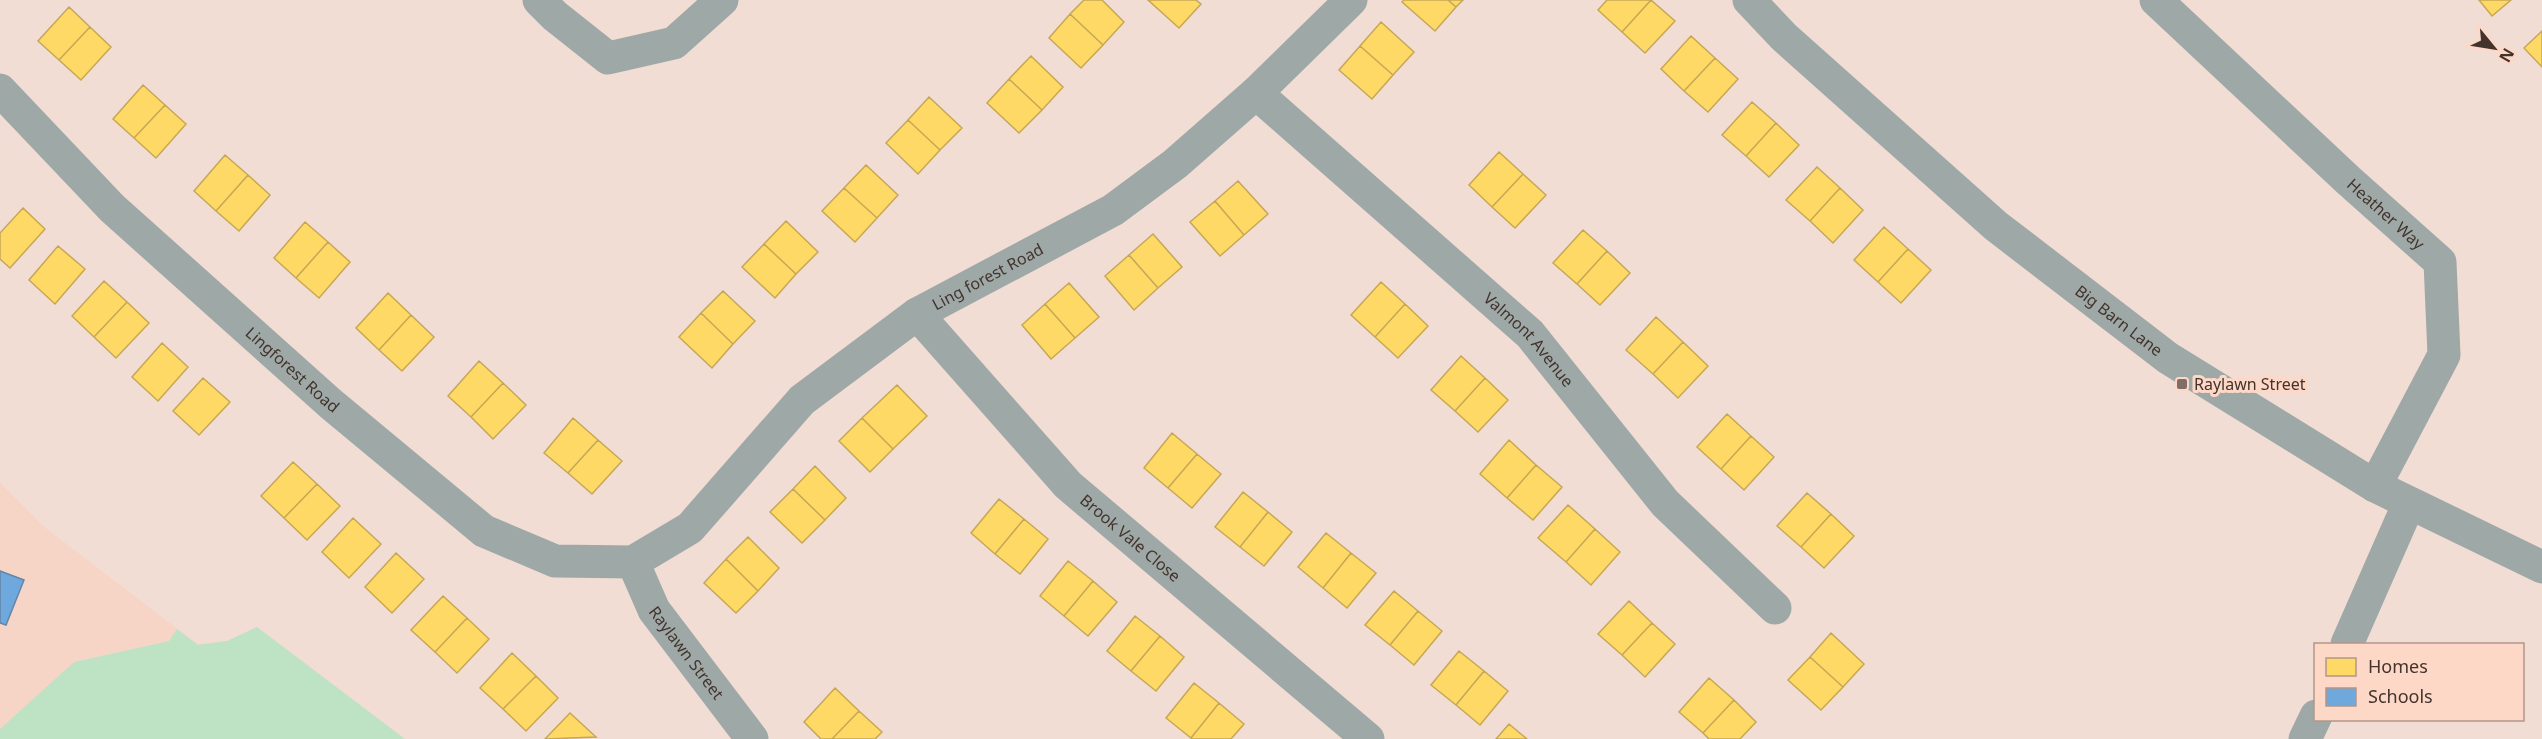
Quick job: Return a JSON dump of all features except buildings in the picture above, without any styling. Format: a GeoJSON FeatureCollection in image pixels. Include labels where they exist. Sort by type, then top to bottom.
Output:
{"type":"FeatureCollection","features":[{"type":"Feature","properties":{"kind":"street"},"geometry":{"type":"LineString","coordinates":[[539,0],[555,16],[608,58],[674,43],[722,0]]}},
{"type":"Feature","properties":{"kind":"street","name":"Ling forest Road"},"geometry":{"type":"LineString","coordinates":[[633,562],[690,528],[802,400],[917,314],[1113,210],[1175,164],[1256,93],[1351,0]]}},
{"type":"Feature","properties":{"kind":"street","name":"Big Barn Lane"},"geometry":{"type":"LineString","coordinates":[[1749,0],[1784,37],[1996,226],[2168,358],[2376,486],[2542,567]]}},
{"type":"Feature","properties":{"kind":"street","name":"Heather Way"},"geometry":{"type":"LineString","coordinates":[[2156,0],[2348,180],[2440,262],[2444,355],[2376,486]]}},
{"type":"Feature","properties":{"kind":"street","name":"Lingforest Road"},"geometry":{"type":"LineString","coordinates":[[0,90],[121,215],[331,404],[484,531],[555,561],[633,562]]}},
{"type":"Feature","properties":{"kind":"street","name":"Valmont Avenue"},"geometry":{"type":"LineString","coordinates":[[1256,93],[1530,334],[1665,503],[1775,608]]}},
{"type":"Feature","properties":{"kind":"street","name":"Brook Vale Close"},"geometry":{"type":"LineString","coordinates":[[917,314],[1068,485],[1368,739]]}},
{"type":"Feature","properties":{"kind":"street"},"geometry":{"type":"LineString","coordinates":[[2348,643],[2409,503]]}},
{"type":"Feature","properties":{"kind":"street","name":"Raylawn Street"},"geometry":{"type":"LineString","coordinates":[[633,562],[654,610],[752,739]]}},
{"type":"Feature","properties":{"kind":"street"},"geometry":{"type":"LineString","coordinates":[[2305,739],[2314,720]]}},
{"type":"Feature","properties":{"kind":"shaded area"},"geometry":{"type":"Polygon","coordinates":[[[0,483],[43,526],[197,644],[227,641],[257,627],[405,739],[0,739],[0,483]]]}},
{"type":"Feature","properties":{"kind":"green space"},"geometry":{"type":"Polygon","coordinates":[[[257,627],[405,739],[0,739],[0,729],[74,662],[169,641],[177,629],[198,645],[227,641],[257,627]]]}},
{"type":"Feature","properties":{"kind":"place","name":"Raylawn Street"},"geometry":{"type":"Point","coordinates":[2182,384]}}]}
